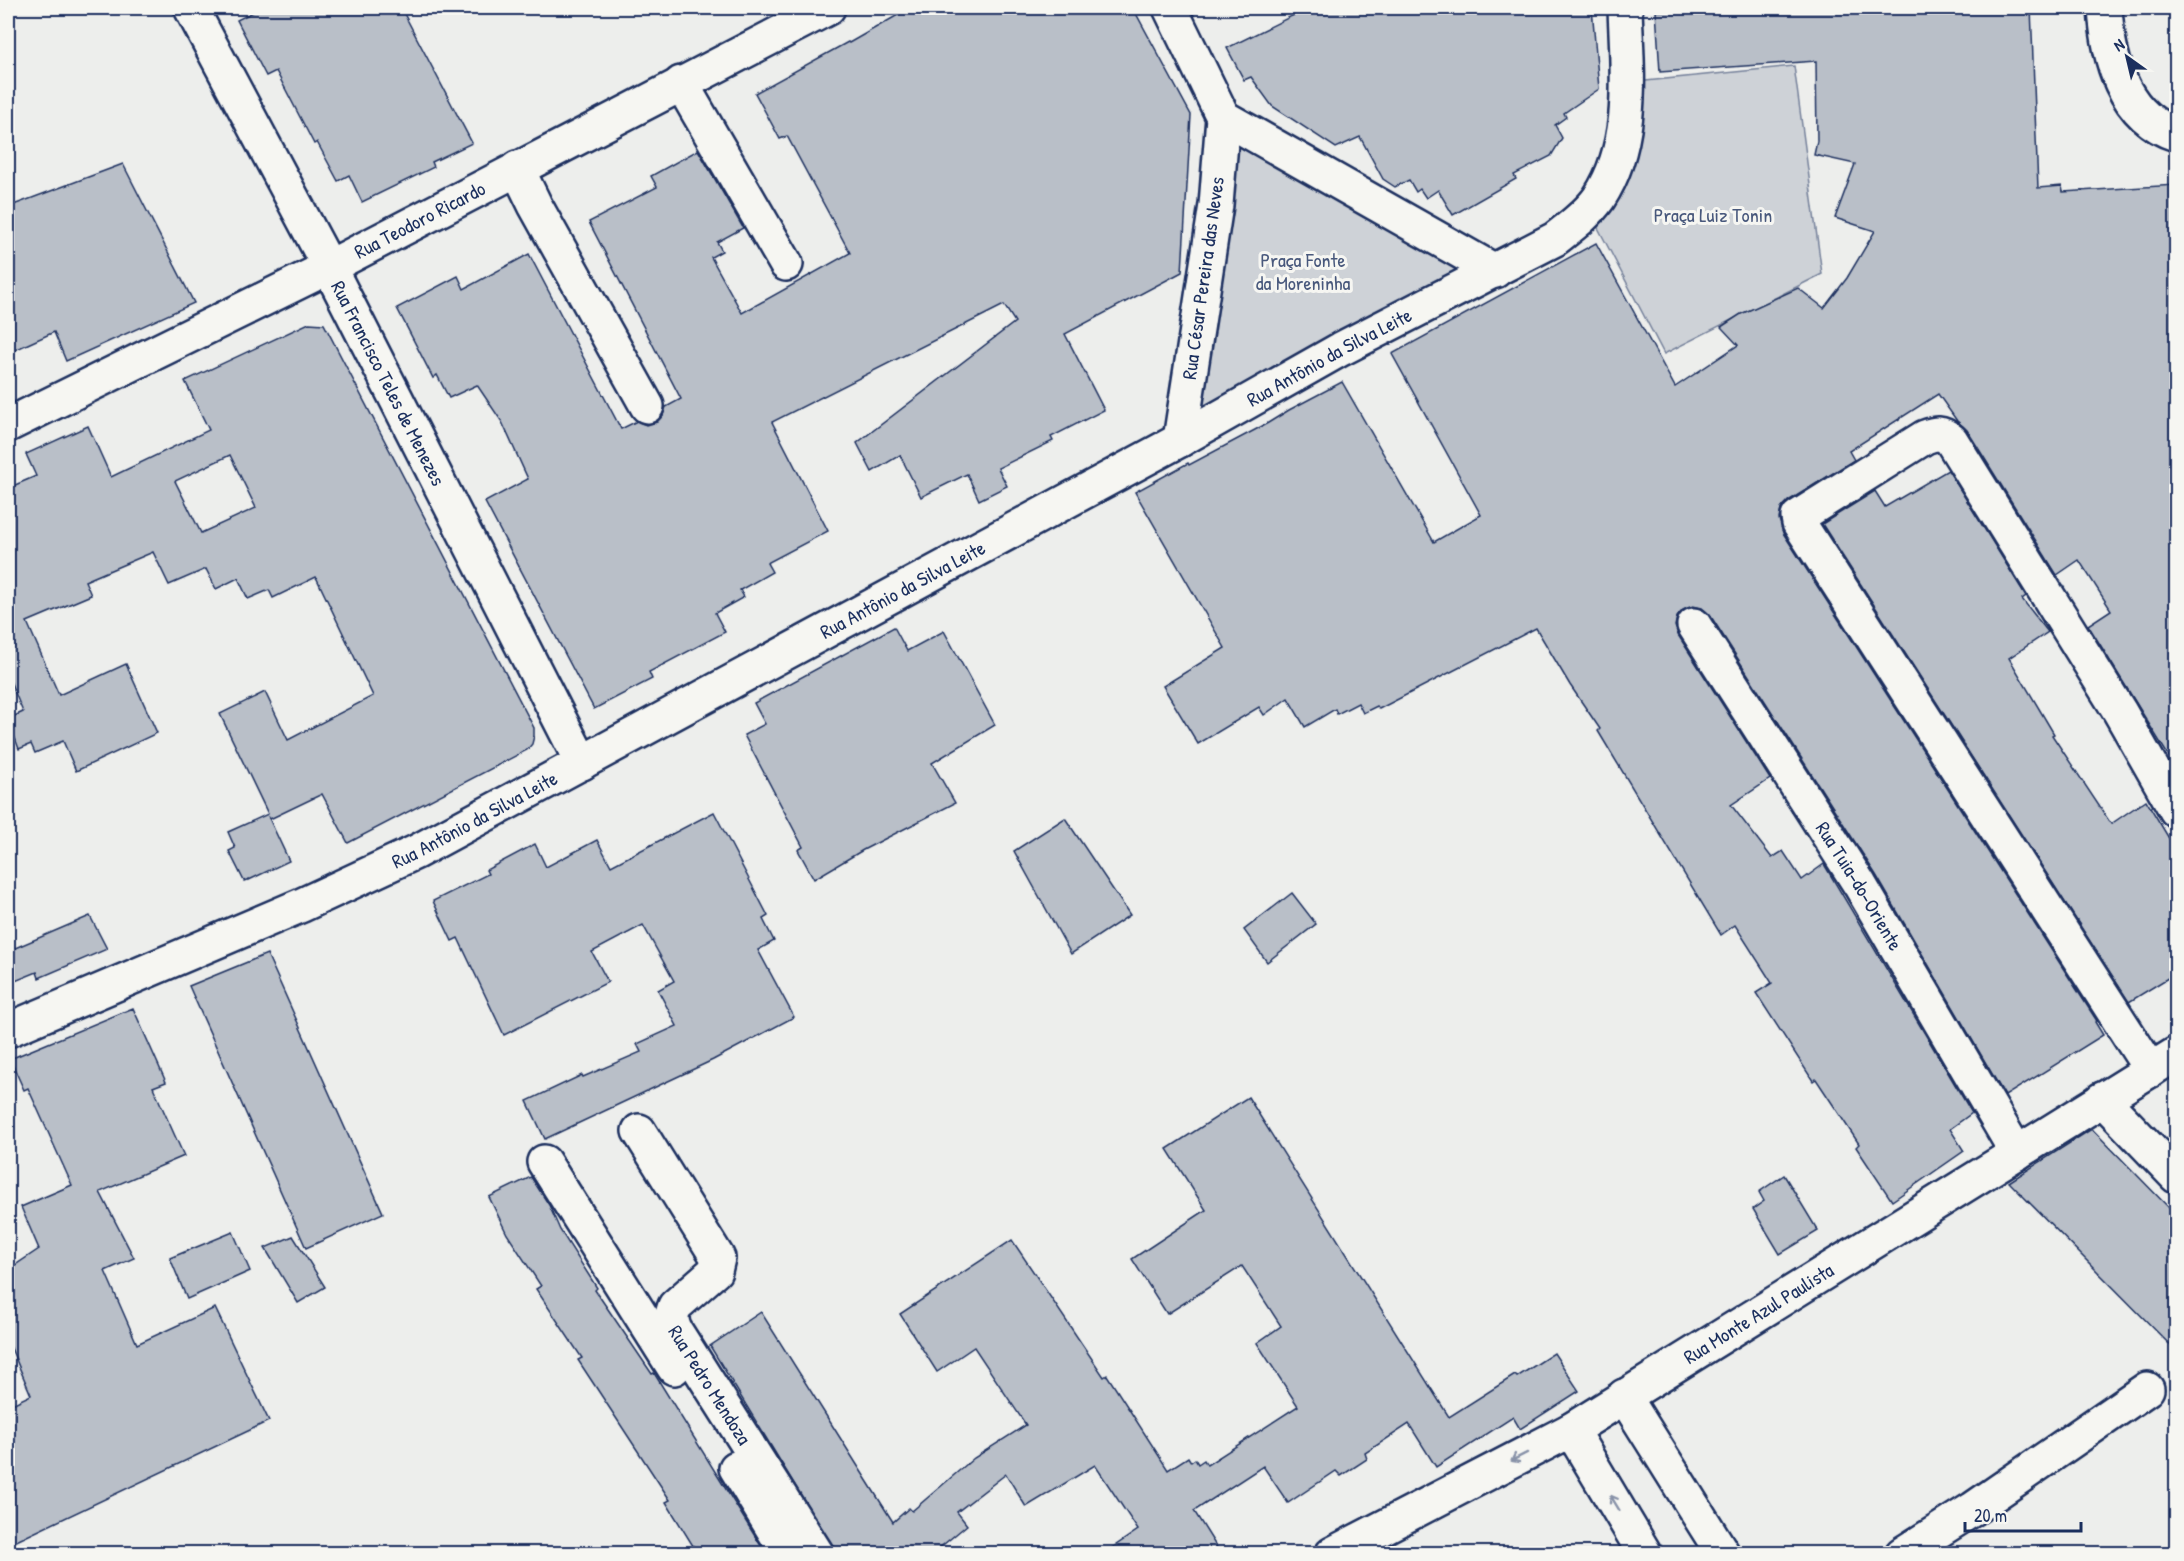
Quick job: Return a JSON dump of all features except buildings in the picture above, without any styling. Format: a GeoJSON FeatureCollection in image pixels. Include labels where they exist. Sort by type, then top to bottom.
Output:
{"type":"FeatureCollection","features":[{"type":"Feature","properties":{"kind":"street","name":"Rua Francisco Teles de Menezes"},"geometry":{"type":"LineString","coordinates":[[191,8],[329,267],[582,763]]}},
{"type":"Feature","properties":{"kind":"street","name":"Rua Teodoro Ricardo"},"geometry":{"type":"LineString","coordinates":[[8,425],[329,267],[828,8]]}},
{"type":"Feature","properties":{"kind":"street"},"geometry":{"type":"LineString","coordinates":[[1170,8],[1223,117],[1495,271]]}},
{"type":"Feature","properties":{"kind":"street","name":"Rua Antônio da Silva Leite"},"geometry":{"type":"LineString","coordinates":[[8,1030],[312,901],[416,852],[1180,440],[1341,349],[1555,239],[1580,219],[1598,199],[1612,175],[1622,148],[1626,119],[1625,8]]}},
{"type":"Feature","properties":{"kind":"street"},"geometry":{"type":"LineString","coordinates":[[2105,8],[2112,60],[2124,91],[2141,113],[2164,130],[2176,135]]}},
{"type":"Feature","properties":{"kind":"street"},"geometry":{"type":"LineString","coordinates":[[681,83],[786,264]]}},
{"type":"Feature","properties":{"kind":"street","name":"Rua César Pereira das Neves"},"geometry":{"type":"LineString","coordinates":[[1180,440],[1216,205],[1223,117]]}},
{"type":"Feature","properties":{"kind":"street"},"geometry":{"type":"LineString","coordinates":[[517,168],[535,206],[647,406]]}},
{"type":"Feature","properties":{"kind":"street"},"geometry":{"type":"LineString","coordinates":[[2164,1062],[1806,533],[1798,517],[1925,437],[1935,433],[1945,434],[1951,440],[2113,702],[2176,810]]}},
{"type":"Feature","properties":{"kind":"street","name":"Rua Tuia-do-Oriente"},"geometry":{"type":"LineString","coordinates":[[1694,625],[1860,885],[2017,1153]]}},
{"type":"Feature","properties":{"kind":"street","name":"Rua Monte Azul Paulista"},"geometry":{"type":"LineString","coordinates":[[1332,1554],[1571,1430],[2164,1062]]}},
{"type":"Feature","properties":{"kind":"street"},"geometry":{"type":"LineString","coordinates":[[2102,1099],[2176,1176]]}},
{"type":"Feature","properties":{"kind":"street","name":"Rua Pedro Mendoza"},"geometry":{"type":"LineString","coordinates":[[639,1131],[718,1258],[715,1270],[675,1306],[671,1322],[817,1554]]}},
{"type":"Feature","properties":{"kind":"street","name":"Rua Pedro Mendoza"},"geometry":{"type":"LineString","coordinates":[[544,1162],[788,1554]]}},
{"type":"Feature","properties":{"kind":"street"},"geometry":{"type":"LineString","coordinates":[[1902,1554],[1973,1509],[2147,1389]]}},
{"type":"Feature","properties":{"kind":"street"},"geometry":{"type":"LineString","coordinates":[[1624,1396],[1723,1554]]}},
{"type":"Feature","properties":{"kind":"street"},"geometry":{"type":"LineString","coordinates":[[1571,1430],[1645,1554]]}},
{"type":"Feature","properties":{"kind":"green space","name":"Praça Luiz Tonin"},"geometry":{"type":"Polygon","coordinates":[[[1794,66],[1822,274],[1664,354],[1595,222],[1636,82],[1794,66]]]}},
{"type":"Feature","properties":{"kind":"green space","name":"Praça Fonte da Moreninha"},"geometry":{"type":"Polygon","coordinates":[[[1232,129],[1475,276],[1201,422],[1232,129]]]}}]}
